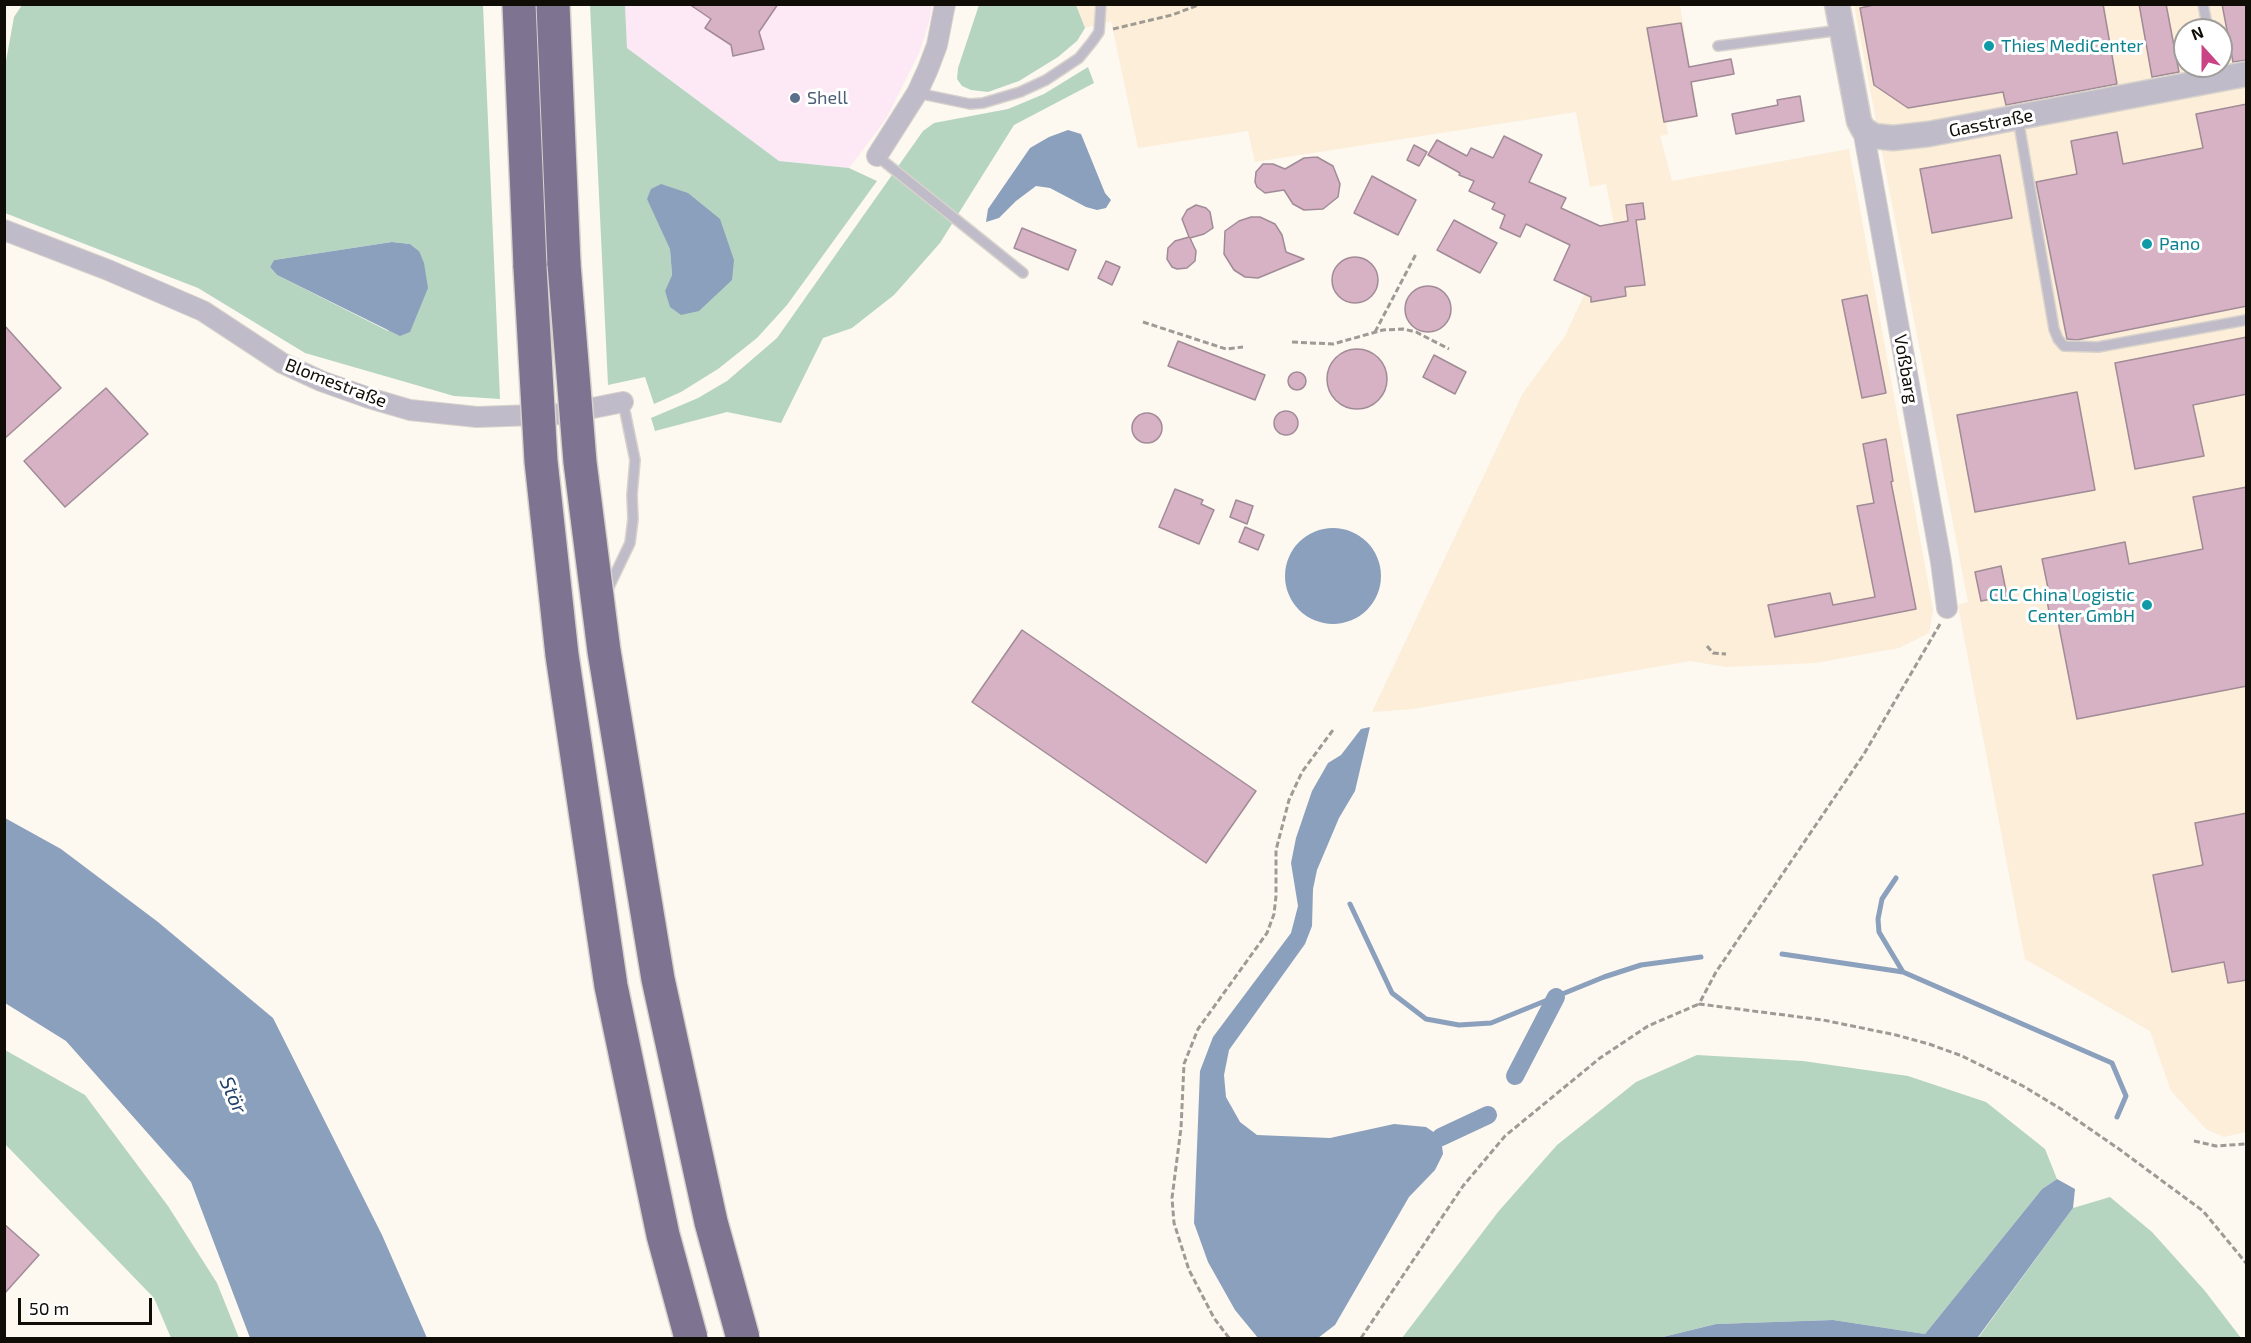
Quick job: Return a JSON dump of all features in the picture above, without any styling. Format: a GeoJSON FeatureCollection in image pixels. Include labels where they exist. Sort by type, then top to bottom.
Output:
{"type":"FeatureCollection","features":[{"type":"Feature","properties":{"kind":"highway"},"geometry":{"type":"LineString","coordinates":[[519,4],[541,461],[562,655],[611,986],[663,1235],[691,1338]]}},
{"type":"Feature","properties":{"kind":"highway"},"geometry":{"type":"LineString","coordinates":[[553,4],[564,264],[580,462],[604,651],[658,979],[711,1222],[743,1338]]}},
{"type":"Feature","properties":{"kind":"street"},"geometry":{"type":"LineString","coordinates":[[877,156],[917,93],[937,45],[945,4]]}},
{"type":"Feature","properties":{"kind":"street"},"geometry":{"type":"LineString","coordinates":[[1837,4],[1858,114],[1863,129]]}},
{"type":"Feature","properties":{"kind":"street","name":"Gasstraße"},"geometry":{"type":"LineString","coordinates":[[1863,129],[1874,136],[1901,138],[2018,118],[2194,78]]}},
{"type":"Feature","properties":{"kind":"street","name":"Voßbarg"},"geometry":{"type":"LineString","coordinates":[[1863,129],[1939,550],[1947,608]]}},
{"type":"Feature","properties":{"kind":"street","name":"Blomestraße"},"geometry":{"type":"LineString","coordinates":[[4,230],[119,274],[203,310],[282,363],[321,381],[369,398],[417,411],[477,417],[563,414],[623,402]]}},
{"type":"Feature","properties":{"kind":"lane"},"geometry":{"type":"LineString","coordinates":[[917,93],[970,104],[1004,98],[1046,81],[1079,58],[1099,32],[1101,4]]}},
{"type":"Feature","properties":{"kind":"lane"},"geometry":{"type":"LineString","coordinates":[[1718,46],[1841,30]]}},
{"type":"Feature","properties":{"kind":"lane"},"geometry":{"type":"LineString","coordinates":[[2018,118],[2054,329],[2064,346],[2098,347],[2247,320]]}},
{"type":"Feature","properties":{"kind":"lane"},"geometry":{"type":"LineString","coordinates":[[877,156],[1023,273]]}},
{"type":"Feature","properties":{"kind":"lane"},"geometry":{"type":"LineString","coordinates":[[590,624],[630,543],[635,460],[623,402]]}},
{"type":"Feature","properties":{"kind":"lane"},"geometry":{"type":"LineString","coordinates":[[593,648],[595,660]]}},
{"type":"Feature","properties":{"kind":"lane"},"geometry":{"type":"LineString","coordinates":[[646,972],[653,1006]]}},
{"type":"Feature","properties":{"kind":"path"},"geometry":{"type":"LineString","coordinates":[[1099,32],[1161,18],[1201,4]]}},
{"type":"Feature","properties":{"kind":"path"},"geometry":{"type":"LineString","coordinates":[[1375,332],[1416,254]]}},
{"type":"Feature","properties":{"kind":"path"},"geometry":{"type":"LineString","coordinates":[[1143,322],[1226,349],[1243,347]]}},
{"type":"Feature","properties":{"kind":"path"},"geometry":{"type":"LineString","coordinates":[[1292,342],[1333,344],[1375,332],[1403,328],[1449,349]]}},
{"type":"Feature","properties":{"kind":"path"},"geometry":{"type":"LineString","coordinates":[[1699,1004],[1716,972],[1864,754],[1934,636],[1947,608]]}},
{"type":"Feature","properties":{"kind":"path"},"geometry":{"type":"LineString","coordinates":[[1707,646],[1713,652],[1726,654]]}},
{"type":"Feature","properties":{"kind":"path"},"geometry":{"type":"LineString","coordinates":[[1229,1338],[1214,1318],[1189,1270],[1174,1223],[1172,1198],[1181,1128],[1184,1064],[1198,1029],[1267,933],[1274,914],[1276,896],[1276,850],[1288,800],[1302,772],[1333,730]]}},
{"type":"Feature","properties":{"kind":"path"},"geometry":{"type":"LineString","coordinates":[[1361,1338],[1463,1186],[1505,1136],[1600,1058],[1648,1026],[1699,1004],[1823,1020],[1896,1035],[1929,1044],[1982,1065],[2061,1108],[2203,1211],[2247,1263]]}},
{"type":"Feature","properties":{"kind":"path"},"geometry":{"type":"LineString","coordinates":[[2194,1141],[2216,1146],[2247,1144]]}},
{"type":"Feature","properties":{"kind":"shaded area","name":"Shell"},"geometry":{"type":"Polygon","coordinates":[[[625,5],[932,5],[920,51],[886,119],[849,168],[779,161],[627,48],[625,5]]]}},
{"type":"Feature","properties":{"kind":"shaded area"},"geometry":{"type":"Polygon","coordinates":[[[1076,5],[1680,5],[1698,117],[1666,123],[1668,134],[1660,136],[1672,181],[1849,149],[1933,610],[1929,633],[1899,648],[1815,663],[1726,667],[1690,661],[1413,709],[1372,712],[1523,393],[1565,336],[1615,229],[1606,184],[1590,187],[1576,112],[1255,162],[1248,131],[1138,148],[1111,21],[1085,28],[1076,5]]]}},
{"type":"Feature","properties":{"kind":"shaded area"},"geometry":{"type":"Polygon","coordinates":[[[1854,5],[2246,5],[2246,1132],[2224,1137],[2206,1129],[2171,1091],[2150,1031],[2025,959],[1958,605],[1968,602],[1854,5]]]}},
{"type":"Feature","properties":{"kind":"green space"},"geometry":{"type":"Polygon","coordinates":[[[22,5],[483,5],[500,399],[454,396],[305,353],[198,288],[5,213],[4,72],[14,17],[22,5]],[[392,242],[274,260],[270,267],[277,275],[388,331],[419,251],[410,244],[392,242]]]}},
{"type":"Feature","properties":{"kind":"green space"},"geometry":{"type":"Polygon","coordinates":[[[590,5],[625,5],[627,48],[779,161],[849,168],[877,181],[787,305],[757,338],[718,369],[681,392],[654,404],[645,377],[608,385],[590,5]],[[670,249],[672,275],[665,292],[681,314],[670,249]]]}},
{"type":"Feature","properties":{"kind":"green space"},"geometry":{"type":"Polygon","coordinates":[[[979,5],[1076,5],[1085,28],[1077,41],[1058,57],[1019,81],[988,92],[971,90],[962,86],[957,79],[958,68],[979,5]]]}},
{"type":"Feature","properties":{"kind":"green space"},"geometry":{"type":"Polygon","coordinates":[[[1088,67],[1094,83],[1014,125],[940,243],[894,295],[852,328],[823,338],[781,423],[727,412],[655,431],[651,418],[698,398],[727,381],[777,338],[923,131],[934,123],[1008,109],[1044,94],[1088,67]]]}},
{"type":"Feature","properties":{"kind":"green space"},"geometry":{"type":"Polygon","coordinates":[[[5,1050],[85,1095],[168,1206],[217,1283],[239,1338],[171,1338],[154,1298],[5,1144],[5,1050]]]}},
{"type":"Feature","properties":{"kind":"green space"},"geometry":{"type":"Polygon","coordinates":[[[1697,1055],[1803,1061],[1908,1076],[1986,1102],[2045,1149],[2057,1179],[2042,1189],[1925,1334],[1833,1320],[1716,1324],[1659,1338],[1402,1338],[1498,1212],[1557,1145],[1636,1082],[1697,1055]]]}},
{"type":"Feature","properties":{"kind":"green space"},"geometry":{"type":"Polygon","coordinates":[[[2110,1197],[2152,1232],[2205,1291],[2241,1338],[1978,1338],[2073,1208],[2110,1197]]]}},
{"type":"Feature","properties":{"kind":"water"},"geometry":{"type":"Polygon","coordinates":[[[1068,130],[1081,134],[1105,193],[1111,200],[1106,208],[1097,210],[1086,207],[1050,188],[1036,186],[999,218],[986,222],[988,209],[1030,148],[1049,137],[1068,130]]]}},
{"type":"Feature","properties":{"kind":"water"},"geometry":{"type":"Polygon","coordinates":[[[661,184],[688,193],[720,219],[734,260],[732,280],[699,311],[681,315],[670,307],[665,291],[672,275],[670,249],[647,199],[651,189],[661,184]]]}},
{"type":"Feature","properties":{"kind":"water"},"geometry":{"type":"Polygon","coordinates":[[[392,242],[410,244],[419,251],[424,263],[428,288],[410,332],[400,336],[277,275],[270,267],[274,260],[392,242]]]}},
{"type":"Feature","properties":{"kind":"water"},"geometry":{"type":"Polygon","coordinates":[[[1333,528],[1351,532],[1367,542],[1377,558],[1381,576],[1377,594],[1367,610],[1351,620],[1333,624],[1315,620],[1299,610],[1289,594],[1285,576],[1289,558],[1299,542],[1315,532],[1333,528]]]}},
{"type":"Feature","properties":{"kind":"water"},"geometry":{"type":"Polygon","coordinates":[[[1370,727],[1355,791],[1339,818],[1317,870],[1313,889],[1312,926],[1305,944],[1229,1050],[1224,1075],[1226,1097],[1240,1122],[1257,1135],[1330,1138],[1394,1124],[1426,1127],[1441,1137],[1443,1154],[1435,1170],[1409,1197],[1335,1325],[1318,1338],[1258,1338],[1235,1310],[1208,1262],[1194,1223],[1200,1071],[1213,1037],[1291,933],[1298,906],[1291,863],[1296,838],[1312,791],[1328,763],[1341,755],[1361,729],[1370,727]]]}},
{"type":"Feature","properties":{"kind":"water","name":"Stör"},"geometry":{"type":"Polygon","coordinates":[[[5,818],[61,849],[158,922],[273,1018],[382,1235],[427,1338],[250,1338],[191,1182],[66,1041],[5,1003],[5,818]]]}},
{"type":"Feature","properties":{"kind":"water"},"geometry":{"type":"Polygon","coordinates":[[[2057,1179],[2075,1189],[2073,1208],[1978,1337],[1982,1338],[1659,1338],[1716,1324],[1833,1320],[1925,1334],[2042,1189],[2057,1179]]]}},
{"type":"Feature","properties":{"kind":"building"},"geometry":{"type":"Polygon","coordinates":[[[689,4],[778,4],[759,32],[764,49],[733,56],[731,45],[705,28],[711,19],[689,4]]]}},
{"type":"Feature","properties":{"kind":"building","name":"Thies MediCenter"},"geometry":{"type":"Polygon","coordinates":[[[1878,4],[2103,4],[2117,84],[2006,105],[2003,92],[1908,108],[1874,85],[1860,8],[1878,4]]]}},
{"type":"Feature","properties":{"kind":"building"},"geometry":{"type":"Polygon","coordinates":[[[2139,4],[2166,4],[2173,41],[2173,73],[2152,77],[2139,4]]]}},
{"type":"Feature","properties":{"kind":"building"},"geometry":{"type":"Polygon","coordinates":[[[2222,4],[2247,4],[2247,60],[2233,62],[2233,18],[2225,18],[2222,4]]]}},
{"type":"Feature","properties":{"kind":"building"},"geometry":{"type":"Polygon","coordinates":[[[1681,23],[1689,67],[1731,59],[1734,74],[1691,82],[1697,116],[1664,122],[1647,28],[1681,23]]]}},
{"type":"Feature","properties":{"kind":"building"},"geometry":{"type":"Polygon","coordinates":[[[1800,96],[1804,121],[1736,134],[1732,114],[1778,105],[1777,100],[1800,96]]]}},
{"type":"Feature","properties":{"kind":"building","name":"Pano"},"geometry":{"type":"Polygon","coordinates":[[[2247,104],[2247,306],[2077,340],[2067,339],[2036,182],[2077,174],[2071,141],[2117,132],[2123,164],[2203,148],[2196,114],[2247,104]]]}},
{"type":"Feature","properties":{"kind":"building"},"geometry":{"type":"Polygon","coordinates":[[[1504,136],[1542,155],[1529,182],[1566,198],[1561,208],[1600,226],[1628,221],[1626,205],[1643,203],[1645,219],[1636,220],[1645,285],[1625,287],[1626,296],[1591,302],[1591,297],[1554,280],[1570,245],[1526,224],[1520,237],[1500,228],[1505,215],[1492,209],[1495,203],[1469,191],[1474,181],[1459,175],[1460,173],[1428,155],[1437,140],[1467,156],[1471,148],[1493,158],[1504,136]]]}},
{"type":"Feature","properties":{"kind":"building"},"geometry":{"type":"Polygon","coordinates":[[[1414,145],[1427,152],[1419,166],[1407,160],[1414,145]]]}},
{"type":"Feature","properties":{"kind":"building"},"geometry":{"type":"Polygon","coordinates":[[[2000,155],[2012,218],[1932,233],[1920,169],[2000,155]]]}},
{"type":"Feature","properties":{"kind":"building"},"geometry":{"type":"Polygon","coordinates":[[[1317,157],[1333,166],[1340,184],[1338,197],[1323,209],[1304,210],[1293,204],[1284,190],[1265,193],[1257,187],[1256,172],[1263,164],[1273,164],[1285,169],[1304,158],[1317,157]]]}},
{"type":"Feature","properties":{"kind":"building"},"geometry":{"type":"Polygon","coordinates":[[[1372,176],[1416,200],[1398,235],[1354,213],[1372,176]]]}},
{"type":"Feature","properties":{"kind":"building"},"geometry":{"type":"Polygon","coordinates":[[[1196,205],[1210,212],[1213,228],[1204,234],[1190,238],[1196,251],[1195,261],[1187,268],[1177,269],[1172,267],[1167,259],[1168,248],[1175,241],[1189,237],[1182,219],[1187,210],[1196,205]]]}},
{"type":"Feature","properties":{"kind":"building"},"geometry":{"type":"Polygon","coordinates":[[[1260,217],[1275,224],[1282,235],[1286,252],[1304,259],[1258,278],[1245,277],[1234,270],[1224,254],[1225,231],[1239,221],[1260,217]]]}},
{"type":"Feature","properties":{"kind":"building"},"geometry":{"type":"Polygon","coordinates":[[[1454,220],[1497,243],[1480,273],[1437,250],[1454,220]]]}},
{"type":"Feature","properties":{"kind":"building"},"geometry":{"type":"Polygon","coordinates":[[[1022,228],[1076,250],[1068,270],[1014,248],[1022,228]]]}},
{"type":"Feature","properties":{"kind":"building"},"geometry":{"type":"Polygon","coordinates":[[[1355,257],[1371,264],[1378,280],[1371,296],[1355,303],[1339,296],[1332,280],[1339,264],[1355,257]]]}},
{"type":"Feature","properties":{"kind":"building"},"geometry":{"type":"Polygon","coordinates":[[[1106,261],[1120,267],[1112,285],[1098,278],[1106,261]]]}},
{"type":"Feature","properties":{"kind":"building"},"geometry":{"type":"Polygon","coordinates":[[[1428,286],[1444,293],[1451,309],[1444,325],[1428,332],[1412,325],[1405,309],[1412,293],[1428,286]]]}},
{"type":"Feature","properties":{"kind":"building"},"geometry":{"type":"Polygon","coordinates":[[[1867,295],[1886,393],[1862,398],[1842,300],[1867,295]]]}},
{"type":"Feature","properties":{"kind":"building"},"geometry":{"type":"Polygon","coordinates":[[[4,325],[61,388],[4,439],[4,325]]]}},
{"type":"Feature","properties":{"kind":"building"},"geometry":{"type":"Polygon","coordinates":[[[2247,337],[2247,394],[2193,405],[2204,456],[2135,469],[2115,363],[2247,337]]]}},
{"type":"Feature","properties":{"kind":"building"},"geometry":{"type":"Polygon","coordinates":[[[1178,341],[1265,375],[1255,400],[1168,366],[1178,341]]]}},
{"type":"Feature","properties":{"kind":"building"},"geometry":{"type":"Polygon","coordinates":[[[1351,349],[1363,349],[1374,354],[1382,362],[1387,379],[1385,391],[1374,404],[1363,409],[1351,409],[1340,404],[1332,396],[1327,385],[1327,373],[1332,362],[1340,354],[1351,349]]]}},
{"type":"Feature","properties":{"kind":"building"},"geometry":{"type":"Polygon","coordinates":[[[1434,355],[1466,372],[1455,394],[1423,377],[1434,355]]]}},
{"type":"Feature","properties":{"kind":"building"},"geometry":{"type":"Polygon","coordinates":[[[1297,372],[1303,375],[1306,381],[1303,387],[1297,390],[1291,387],[1288,381],[1291,375],[1297,372]]]}},
{"type":"Feature","properties":{"kind":"building"},"geometry":{"type":"Polygon","coordinates":[[[106,388],[148,434],[65,507],[24,461],[106,388]]]}},
{"type":"Feature","properties":{"kind":"building"},"geometry":{"type":"Polygon","coordinates":[[[2077,392],[2095,490],[1975,512],[1957,415],[2077,392]]]}},
{"type":"Feature","properties":{"kind":"building"},"geometry":{"type":"Polygon","coordinates":[[[1286,411],[1295,414],[1298,423],[1295,432],[1286,435],[1277,432],[1274,423],[1277,414],[1286,411]]]}},
{"type":"Feature","properties":{"kind":"building"},"geometry":{"type":"Polygon","coordinates":[[[1147,413],[1158,417],[1162,428],[1158,439],[1147,443],[1136,439],[1132,428],[1136,417],[1147,413]]]}},
{"type":"Feature","properties":{"kind":"building"},"geometry":{"type":"Polygon","coordinates":[[[1886,439],[1893,481],[1891,482],[1916,609],[1775,637],[1768,605],[1830,593],[1833,605],[1875,597],[1857,506],[1874,503],[1863,444],[1886,439]]]}},
{"type":"Feature","properties":{"kind":"building","name":"CLC China Logistic Center GmbH"},"geometry":{"type":"Polygon","coordinates":[[[2247,487],[2247,686],[2077,719],[2057,616],[2050,618],[2046,594],[2049,593],[2042,559],[2125,542],[2129,564],[2203,549],[2193,497],[2247,487]]]}},
{"type":"Feature","properties":{"kind":"building"},"geometry":{"type":"Polygon","coordinates":[[[1175,489],[1203,500],[1201,504],[1214,510],[1199,544],[1159,527],[1175,489]]]}},
{"type":"Feature","properties":{"kind":"building"},"geometry":{"type":"Polygon","coordinates":[[[1236,500],[1253,506],[1247,524],[1230,517],[1236,500]]]}},
{"type":"Feature","properties":{"kind":"building"},"geometry":{"type":"Polygon","coordinates":[[[1245,527],[1264,535],[1258,550],[1239,542],[1245,527]]]}},
{"type":"Feature","properties":{"kind":"building"},"geometry":{"type":"Polygon","coordinates":[[[2001,566],[2007,596],[1981,601],[1975,572],[2001,566]]]}},
{"type":"Feature","properties":{"kind":"building"},"geometry":{"type":"Polygon","coordinates":[[[1022,630],[1256,791],[1206,863],[972,702],[1022,630]]]}},
{"type":"Feature","properties":{"kind":"building"},"geometry":{"type":"Polygon","coordinates":[[[2247,813],[2247,980],[2228,983],[2224,962],[2172,972],[2153,875],[2203,865],[2195,823],[2247,813]]]}},
{"type":"Feature","properties":{"kind":"building"},"geometry":{"type":"Polygon","coordinates":[[[4,1224],[39,1255],[4,1294],[4,1224]]]}},
{"type":"Feature","properties":{"kind":"waterway"},"geometry":{"type":"LineString","coordinates":[[1896,878],[1882,899],[1878,919],[1879,932],[1903,972],[2112,1063],[2126,1096],[2117,1117]]}},
{"type":"Feature","properties":{"kind":"waterway"},"geometry":{"type":"LineString","coordinates":[[1350,904],[1392,993],[1426,1019],[1459,1025],[1491,1023],[1604,977],[1641,965],[1701,957]]}},
{"type":"Feature","properties":{"kind":"waterway"},"geometry":{"type":"LineString","coordinates":[[1782,954],[1903,972]]}},
{"type":"Feature","properties":{"kind":"waterway"},"geometry":{"type":"LineString","coordinates":[[1515,1076],[1556,997]]}},
{"type":"Feature","properties":{"kind":"waterway"},"geometry":{"type":"LineString","coordinates":[[1441,1137],[1488,1115]]}},
{"type":"Feature","properties":{"kind":"place","name":"Thies MediCenter"},"geometry":{"type":"Point","coordinates":[1989,46]}},
{"type":"Feature","properties":{"kind":"place","name":"Shell"},"geometry":{"type":"Point","coordinates":[795,98]}},
{"type":"Feature","properties":{"kind":"place","name":"Pano"},"geometry":{"type":"Point","coordinates":[2147,244]}},
{"type":"Feature","properties":{"kind":"place","name":"CLC China Logistic Center GmbH"},"geometry":{"type":"Point","coordinates":[2147,605]}}]}
